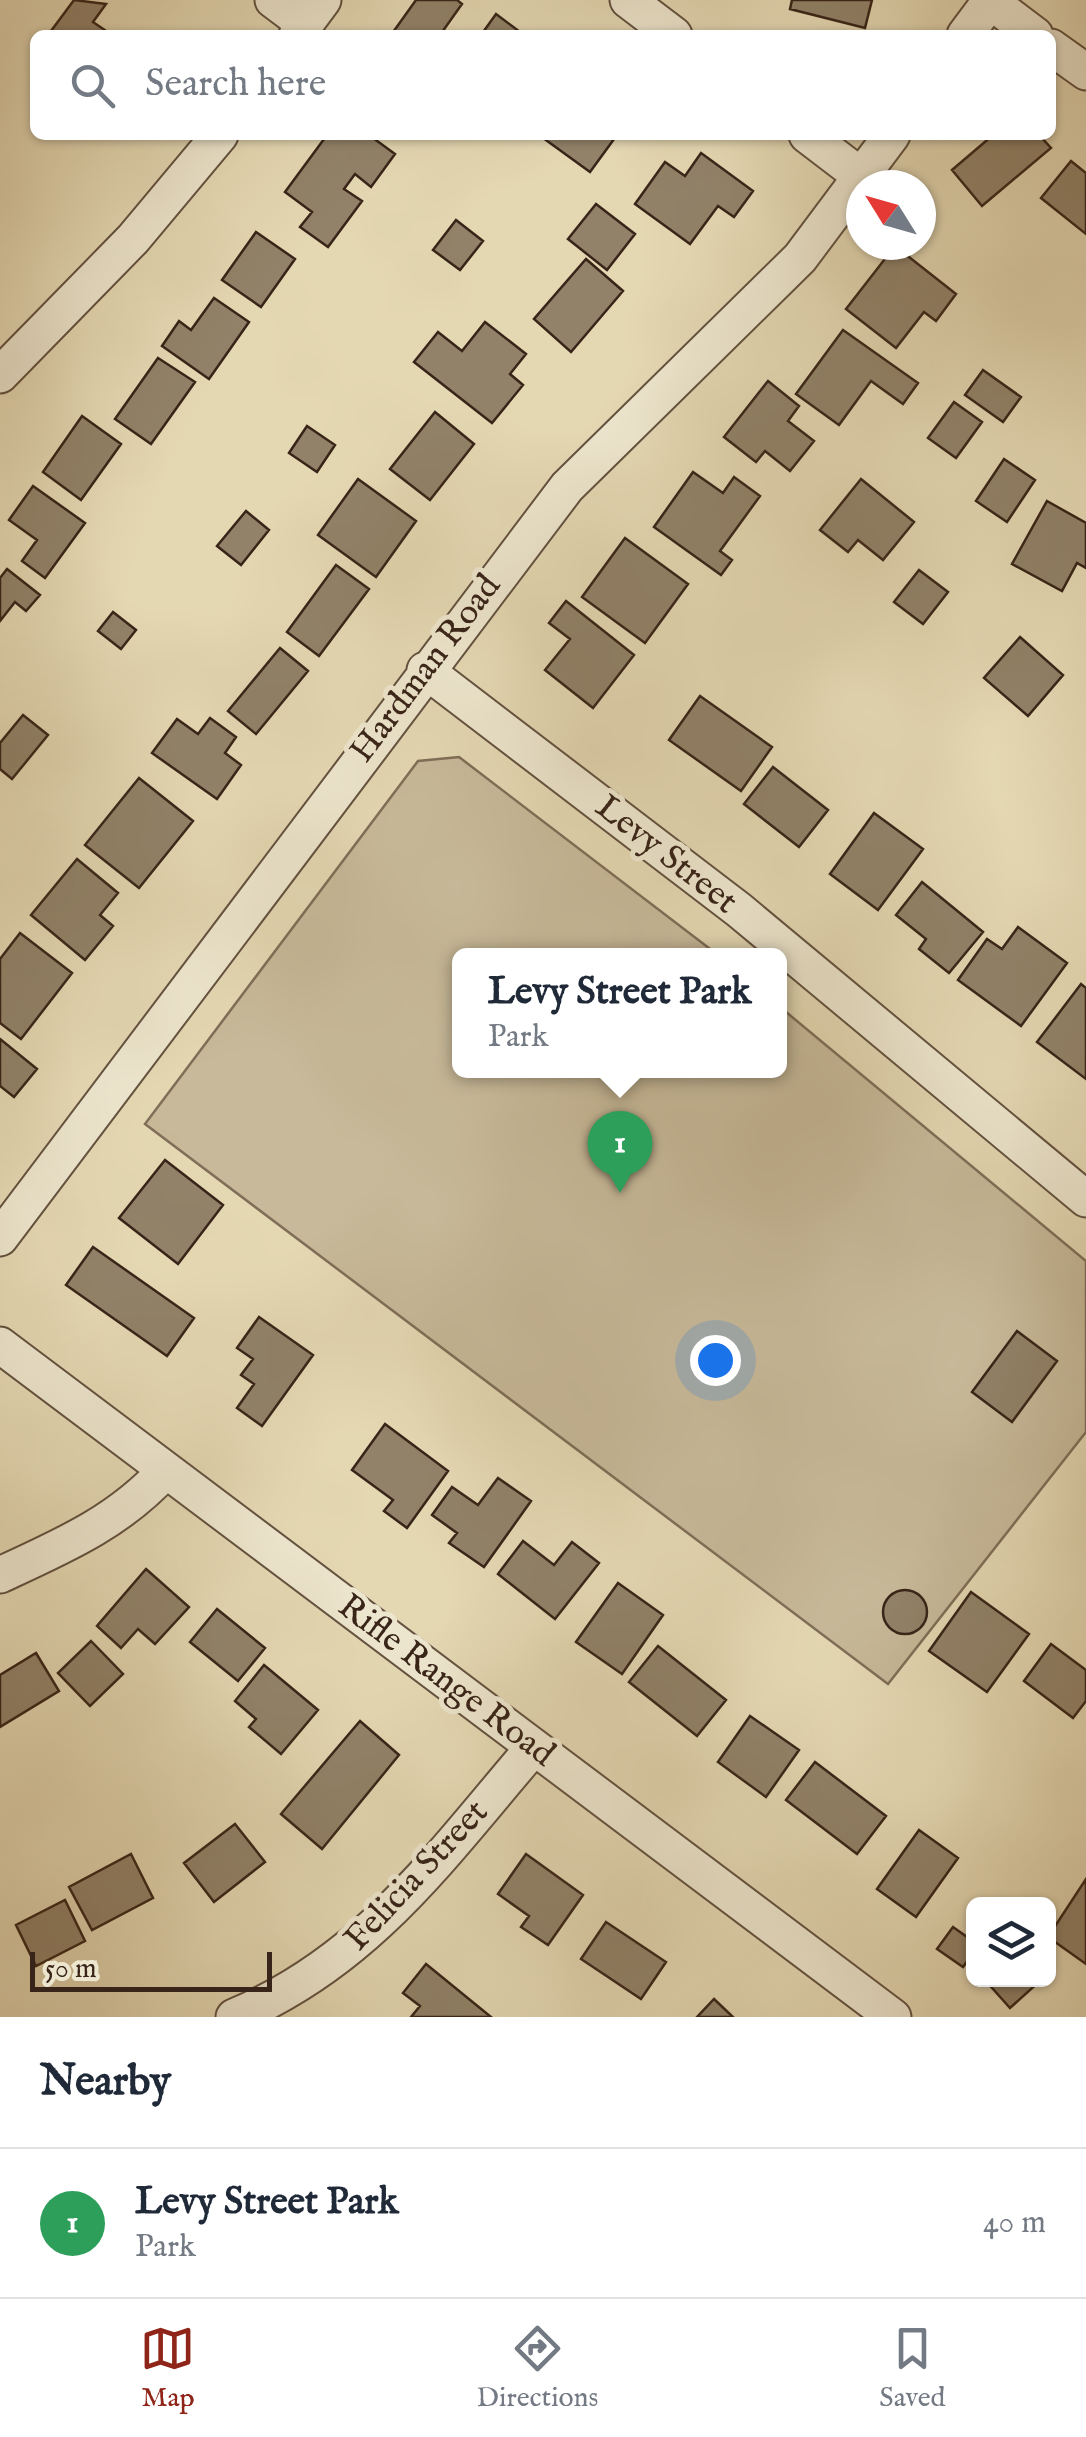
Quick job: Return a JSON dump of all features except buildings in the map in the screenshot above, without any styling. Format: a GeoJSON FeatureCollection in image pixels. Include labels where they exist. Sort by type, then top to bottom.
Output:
{"type":"FeatureCollection","features":[{"type":"Feature","properties":{"kind":"street"},"geometry":{"type":"LineString","coordinates":[[272,0],[308,20]]}},
{"type":"Feature","properties":{"kind":"street"},"geometry":{"type":"LineString","coordinates":[[628,0],[667,30]]}},
{"type":"Feature","properties":{"kind":"street"},"geometry":{"type":"LineString","coordinates":[[969,30],[990,1],[1028,30]]}},
{"type":"Feature","properties":{"kind":"street"},"geometry":{"type":"LineString","coordinates":[[1056,51],[1086,72]]}},
{"type":"Feature","properties":{"kind":"street"},"geometry":{"type":"LineString","coordinates":[[0,375],[133,239],[216,140]]}},
{"type":"Feature","properties":{"kind":"street"},"geometry":{"type":"LineString","coordinates":[[814,140],[853,170]]}},
{"type":"Feature","properties":{"kind":"street","name":"Hardman Road"},"geometry":{"type":"LineString","coordinates":[[867,170],[888,140]]}},
{"type":"Feature","properties":{"kind":"street","name":"Hardman Road"},"geometry":{"type":"LineString","coordinates":[[0,1238],[424,670],[567,486],[800,258],[846,198]]}},
{"type":"Feature","properties":{"kind":"street","name":"Levy Street"},"geometry":{"type":"LineString","coordinates":[[424,670],[784,948]]}},
{"type":"Feature","properties":{"kind":"street","name":"Levy Street"},"geometry":{"type":"LineString","coordinates":[[787,950],[1086,1200]]}},
{"type":"Feature","properties":{"kind":"street","name":"Rifle Range Road"},"geometry":{"type":"LineString","coordinates":[[0,1345],[893,2017]]}},
{"type":"Feature","properties":{"kind":"street"},"geometry":{"type":"LineString","coordinates":[[0,1575],[96,1530],[138,1502],[166,1470]]}},
{"type":"Feature","properties":{"kind":"street","name":"Felicia Street"},"geometry":{"type":"LineString","coordinates":[[234,2017],[326,1969],[375,1930],[534,1747]]}},
{"type":"Feature","properties":{"kind":"shaded area"},"geometry":{"type":"Polygon","coordinates":[[[459,757],[709,948],[452,948],[452,1078],[787,1078],[787,1013],[1086,1261],[1086,1432],[888,1684],[145,1124],[418,761],[459,757]]]}},
{"type":"Feature","properties":{"kind":"place","name":"Levy Street Park"},"geometry":{"type":"Point","coordinates":[620,1193]}}]}
